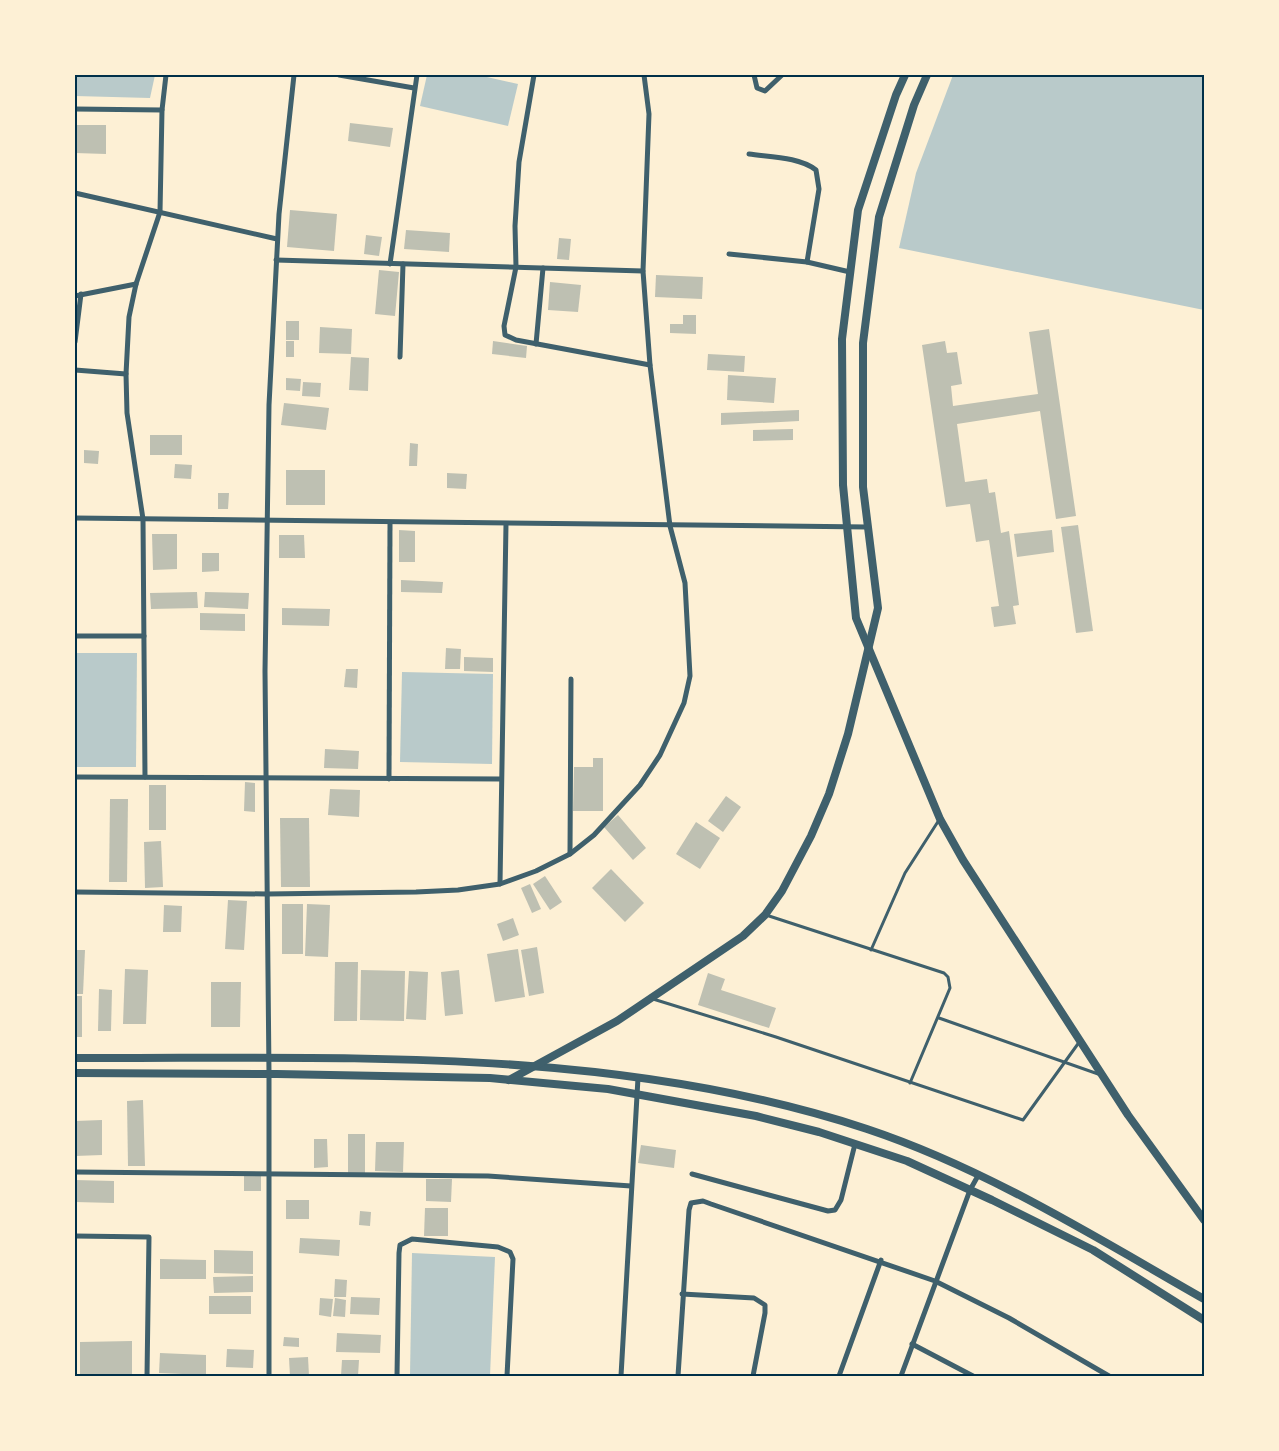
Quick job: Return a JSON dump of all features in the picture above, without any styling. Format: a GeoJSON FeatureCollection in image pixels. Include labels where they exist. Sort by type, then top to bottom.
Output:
{"type":"FeatureCollection","features":[{"type":"Feature","properties":{"kind":"street"},"geometry":{"type":"LineString","coordinates":[[145,777],[143,520],[127,413],[126,374],[129,317],[136,284],[160,212],[162,110],[166,75]]}},
{"type":"Feature","properties":{"kind":"street"},"geometry":{"type":"LineString","coordinates":[[269,1376],[269,1059],[266,778],[269,405],[277,239],[294,75]]}},
{"type":"Feature","properties":{"kind":"street"},"geometry":{"type":"LineString","coordinates":[[339,75],[414,88]]}},
{"type":"Feature","properties":{"kind":"street"},"geometry":{"type":"LineString","coordinates":[[390,264],[417,75]]}},
{"type":"Feature","properties":{"kind":"street"},"geometry":{"type":"LineString","coordinates":[[534,75],[526,108],[518,170],[514,226],[516,267],[504,326],[504,335],[516,340],[650,366]]}},
{"type":"Feature","properties":{"kind":"street"},"geometry":{"type":"LineString","coordinates":[[75,892],[267,894],[416,892],[458,890],[500,884],[536,872],[570,854],[594,835],[640,785],[660,755],[684,703],[690,676],[685,583],[670,526],[650,366],[643,271],[649,114],[644,75]]}},
{"type":"Feature","properties":{"kind":"street"},"geometry":{"type":"LineString","coordinates":[[754,75],[757,88],[765,91],[782,75]]}},
{"type":"Feature","properties":{"kind":"street"},"geometry":{"type":"LineString","coordinates":[[905,75],[896,95],[858,210],[842,339],[842,464],[856,618],[868,651],[940,819],[963,860],[1128,1115],[1204,1220]]}},
{"type":"Feature","properties":{"kind":"street"},"geometry":{"type":"LineString","coordinates":[[509,1080],[617,1022],[732,944],[765,915],[782,891],[811,836],[829,794],[848,734],[878,608],[863,487],[863,343],[879,217],[914,105],[927,75]]}},
{"type":"Feature","properties":{"kind":"street"},"geometry":{"type":"LineString","coordinates":[[75,109],[162,110]]}},
{"type":"Feature","properties":{"kind":"street"},"geometry":{"type":"LineString","coordinates":[[749,154],[800,162],[810,165],[816,170],[818,190],[807,262]]}},
{"type":"Feature","properties":{"kind":"street"},"geometry":{"type":"LineString","coordinates":[[75,193],[277,239]]}},
{"type":"Feature","properties":{"kind":"street"},"geometry":{"type":"LineString","coordinates":[[729,254],[807,262],[850,272]]}},
{"type":"Feature","properties":{"kind":"street"},"geometry":{"type":"LineString","coordinates":[[276,260],[643,271]]}},
{"type":"Feature","properties":{"kind":"street"},"geometry":{"type":"LineString","coordinates":[[400,357],[403,264]]}},
{"type":"Feature","properties":{"kind":"street"},"geometry":{"type":"LineString","coordinates":[[536,344],[543,268]]}},
{"type":"Feature","properties":{"kind":"street"},"geometry":{"type":"LineString","coordinates":[[75,296],[136,284]]}},
{"type":"Feature","properties":{"kind":"street"},"geometry":{"type":"LineString","coordinates":[[75,342],[81,294]]}},
{"type":"Feature","properties":{"kind":"street"},"geometry":{"type":"LineString","coordinates":[[75,370],[126,374]]}},
{"type":"Feature","properties":{"kind":"street"},"geometry":{"type":"LineString","coordinates":[[75,518],[267,522],[867,527]]}},
{"type":"Feature","properties":{"kind":"street"},"geometry":{"type":"LineString","coordinates":[[389,779],[390,523]]}},
{"type":"Feature","properties":{"kind":"street"},"geometry":{"type":"LineString","coordinates":[[500,884],[506,524]]}},
{"type":"Feature","properties":{"kind":"street"},"geometry":{"type":"LineString","coordinates":[[75,636],[144,636]]}},
{"type":"Feature","properties":{"kind":"street"},"geometry":{"type":"LineString","coordinates":[[570,854],[571,679]]}},
{"type":"Feature","properties":{"kind":"street"},"geometry":{"type":"LineString","coordinates":[[75,777],[501,779]]}},
{"type":"Feature","properties":{"kind":"street"},"geometry":{"type":"LineString","coordinates":[[75,1058],[460,1062],[533,1067],[638,1078],[776,1103],[867,1129],[979,1174],[1204,1299]]}},
{"type":"Feature","properties":{"kind":"street"},"geometry":{"type":"LineString","coordinates":[[75,1073],[269,1074],[509,1080],[608,1089],[756,1116],[819,1132],[907,1161],[1093,1250],[1204,1320]]}},
{"type":"Feature","properties":{"kind":"street"},"geometry":{"type":"LineString","coordinates":[[621,1376],[638,1078]]}},
{"type":"Feature","properties":{"kind":"street"},"geometry":{"type":"LineString","coordinates":[[692,1174],[828,1211],[835,1210],[841,1200],[855,1144]]}},
{"type":"Feature","properties":{"kind":"street"},"geometry":{"type":"LineString","coordinates":[[75,1172],[488,1176],[631,1186]]}},
{"type":"Feature","properties":{"kind":"street"},"geometry":{"type":"LineString","coordinates":[[901,1376],[970,1190],[979,1174]]}},
{"type":"Feature","properties":{"kind":"street"},"geometry":{"type":"LineString","coordinates":[[678,1376],[689,1210],[692,1203],[696,1201],[711,1204],[881,1260],[935,1281],[1009,1318],[1109,1376]]}},
{"type":"Feature","properties":{"kind":"street"},"geometry":{"type":"LineString","coordinates":[[75,1236],[149,1237],[147,1376]]}},
{"type":"Feature","properties":{"kind":"street"},"geometry":{"type":"LineString","coordinates":[[397,1376],[399,1253],[400,1245],[412,1239],[498,1247],[510,1252],[513,1259],[507,1376]]}},
{"type":"Feature","properties":{"kind":"street"},"geometry":{"type":"LineString","coordinates":[[838,1376],[881,1260]]}},
{"type":"Feature","properties":{"kind":"street"},"geometry":{"type":"LineString","coordinates":[[682,1294],[754,1298],[765,1305],[753,1376]]}},
{"type":"Feature","properties":{"kind":"street"},"geometry":{"type":"LineString","coordinates":[[912,1344],[973,1376]]}},
{"type":"Feature","properties":{"kind":"lane"},"geometry":{"type":"LineString","coordinates":[[872,950],[905,873],[940,819]]}},
{"type":"Feature","properties":{"kind":"lane"},"geometry":{"type":"LineString","coordinates":[[765,915],[944,973],[948,977],[950,988],[939,1018],[910,1082]]}},
{"type":"Feature","properties":{"kind":"lane"},"geometry":{"type":"LineString","coordinates":[[652,999],[776,1036],[1023,1120],[1080,1040]]}},
{"type":"Feature","properties":{"kind":"lane"},"geometry":{"type":"LineString","coordinates":[[939,1018],[1103,1076]]}},
{"type":"Feature","properties":{"kind":"shaded area"},"geometry":{"type":"Polygon","coordinates":[[[75,75],[155,75],[150,98],[75,96],[75,75]]]}},
{"type":"Feature","properties":{"kind":"shaded area"},"geometry":{"type":"Polygon","coordinates":[[[427,75],[478,75],[518,84],[508,126],[420,106],[427,75]]]}},
{"type":"Feature","properties":{"kind":"shaded area"},"geometry":{"type":"Polygon","coordinates":[[[953,75],[1204,75],[1204,310],[899,248],[916,173],[953,75]]]}},
{"type":"Feature","properties":{"kind":"shaded area"},"geometry":{"type":"Polygon","coordinates":[[[75,653],[137,653],[136,767],[75,767],[75,653]]]}},
{"type":"Feature","properties":{"kind":"shaded area"},"geometry":{"type":"Polygon","coordinates":[[[402,672],[493,674],[492,764],[400,762],[402,672]]]}},
{"type":"Feature","properties":{"kind":"shaded area"},"geometry":{"type":"Polygon","coordinates":[[[412,1253],[495,1257],[490,1376],[410,1376],[412,1253]]]}},
{"type":"Feature","properties":{"kind":"building"},"geometry":{"type":"Polygon","coordinates":[[[350,123],[393,128],[390,147],[348,141],[350,123]]]}},
{"type":"Feature","properties":{"kind":"building"},"geometry":{"type":"Polygon","coordinates":[[[75,125],[106,125],[106,154],[75,153],[75,125]]]}},
{"type":"Feature","properties":{"kind":"building"},"geometry":{"type":"Polygon","coordinates":[[[290,210],[337,214],[334,251],[287,247],[290,210]]]}},
{"type":"Feature","properties":{"kind":"building"},"geometry":{"type":"Polygon","coordinates":[[[406,230],[450,233],[449,252],[404,249],[406,230]]]}},
{"type":"Feature","properties":{"kind":"building"},"geometry":{"type":"Polygon","coordinates":[[[366,235],[382,237],[379,256],[364,254],[366,235]]]}},
{"type":"Feature","properties":{"kind":"building"},"geometry":{"type":"Polygon","coordinates":[[[559,238],[571,239],[569,260],[557,259],[559,238]]]}},
{"type":"Feature","properties":{"kind":"building"},"geometry":{"type":"Polygon","coordinates":[[[379,270],[399,272],[395,316],[375,314],[379,270]]]}},
{"type":"Feature","properties":{"kind":"building"},"geometry":{"type":"Polygon","coordinates":[[[656,275],[703,277],[702,299],[655,297],[656,275]]]}},
{"type":"Feature","properties":{"kind":"building"},"geometry":{"type":"Polygon","coordinates":[[[550,282],[581,285],[578,312],[548,310],[550,282]]]}},
{"type":"Feature","properties":{"kind":"building"},"geometry":{"type":"Polygon","coordinates":[[[683,315],[696,315],[696,334],[670,333],[670,324],[683,324],[683,315]]]}},
{"type":"Feature","properties":{"kind":"building"},"geometry":{"type":"Polygon","coordinates":[[[286,321],[299,321],[299,340],[286,340],[286,321]]]}},
{"type":"Feature","properties":{"kind":"building"},"geometry":{"type":"Polygon","coordinates":[[[320,327],[352,329],[351,354],[319,353],[320,327]]]}},
{"type":"Feature","properties":{"kind":"building"},"geometry":{"type":"Polygon","coordinates":[[[1049,329],[1076,516],[1056,519],[1040,411],[957,424],[965,482],[987,479],[989,493],[995,492],[1001,533],[1009,531],[1019,605],[1013,606],[1016,624],[994,627],[991,607],[999,606],[989,540],[976,542],[970,504],[946,507],[922,345],[945,341],[947,353],[957,352],[962,384],[951,386],[953,406],[1038,394],[1029,332],[1049,329]]]}},
{"type":"Feature","properties":{"kind":"building"},"geometry":{"type":"Polygon","coordinates":[[[286,341],[294,341],[294,357],[286,357],[286,341]]]}},
{"type":"Feature","properties":{"kind":"building"},"geometry":{"type":"Polygon","coordinates":[[[493,341],[527,346],[526,358],[492,354],[493,341]]]}},
{"type":"Feature","properties":{"kind":"building"},"geometry":{"type":"Polygon","coordinates":[[[708,354],[745,356],[744,372],[707,370],[708,354]]]}},
{"type":"Feature","properties":{"kind":"building"},"geometry":{"type":"Polygon","coordinates":[[[351,357],[369,358],[368,391],[349,390],[351,357]]]}},
{"type":"Feature","properties":{"kind":"building"},"geometry":{"type":"Polygon","coordinates":[[[728,375],[776,378],[774,403],[727,400],[728,375]]]}},
{"type":"Feature","properties":{"kind":"building"},"geometry":{"type":"Polygon","coordinates":[[[286,378],[301,379],[300,391],[286,390],[286,378]]]}},
{"type":"Feature","properties":{"kind":"building"},"geometry":{"type":"Polygon","coordinates":[[[303,382],[321,383],[320,397],[302,396],[303,382]]]}},
{"type":"Feature","properties":{"kind":"building"},"geometry":{"type":"Polygon","coordinates":[[[284,403],[329,408],[326,430],[281,425],[284,403]]]}},
{"type":"Feature","properties":{"kind":"building"},"geometry":{"type":"Polygon","coordinates":[[[799,410],[799,421],[721,425],[721,413],[799,410]]]}},
{"type":"Feature","properties":{"kind":"building"},"geometry":{"type":"Polygon","coordinates":[[[793,429],[793,440],[753,441],[753,430],[793,429]]]}},
{"type":"Feature","properties":{"kind":"building"},"geometry":{"type":"Polygon","coordinates":[[[150,435],[182,435],[182,455],[150,455],[150,435]]]}},
{"type":"Feature","properties":{"kind":"building"},"geometry":{"type":"Polygon","coordinates":[[[410,443],[418,444],[417,466],[409,466],[410,443]]]}},
{"type":"Feature","properties":{"kind":"building"},"geometry":{"type":"Polygon","coordinates":[[[84,450],[99,451],[98,464],[84,463],[84,450]]]}},
{"type":"Feature","properties":{"kind":"building"},"geometry":{"type":"Polygon","coordinates":[[[175,464],[192,465],[191,479],[174,478],[175,464]]]}},
{"type":"Feature","properties":{"kind":"building"},"geometry":{"type":"Polygon","coordinates":[[[286,470],[325,470],[325,505],[286,505],[286,470]]]}},
{"type":"Feature","properties":{"kind":"building"},"geometry":{"type":"Polygon","coordinates":[[[447,473],[467,474],[466,489],[447,488],[447,473]]]}},
{"type":"Feature","properties":{"kind":"building"},"geometry":{"type":"Polygon","coordinates":[[[218,493],[229,493],[228,509],[218,509],[218,493]]]}},
{"type":"Feature","properties":{"kind":"building"},"geometry":{"type":"Polygon","coordinates":[[[1078,525],[1093,631],[1076,633],[1061,527],[1078,525]]]}},
{"type":"Feature","properties":{"kind":"building"},"geometry":{"type":"Polygon","coordinates":[[[399,530],[415,531],[415,562],[399,562],[399,530]]]}},
{"type":"Feature","properties":{"kind":"building"},"geometry":{"type":"Polygon","coordinates":[[[1052,530],[1054,552],[1017,557],[1014,534],[1052,530]]]}},
{"type":"Feature","properties":{"kind":"building"},"geometry":{"type":"Polygon","coordinates":[[[152,534],[177,534],[177,569],[153,570],[152,534]]]}},
{"type":"Feature","properties":{"kind":"building"},"geometry":{"type":"Polygon","coordinates":[[[279,535],[304,535],[305,558],[279,558],[279,535]]]}},
{"type":"Feature","properties":{"kind":"building"},"geometry":{"type":"Polygon","coordinates":[[[202,553],[219,553],[219,571],[202,572],[202,553]]]}},
{"type":"Feature","properties":{"kind":"building"},"geometry":{"type":"Polygon","coordinates":[[[401,580],[443,582],[442,593],[401,592],[401,580]]]}},
{"type":"Feature","properties":{"kind":"building"},"geometry":{"type":"Polygon","coordinates":[[[197,592],[198,608],[151,609],[150,593],[197,592]]]}},
{"type":"Feature","properties":{"kind":"building"},"geometry":{"type":"Polygon","coordinates":[[[205,592],[249,593],[248,609],[204,607],[205,592]]]}},
{"type":"Feature","properties":{"kind":"building"},"geometry":{"type":"Polygon","coordinates":[[[282,608],[330,609],[329,626],[282,625],[282,608]]]}},
{"type":"Feature","properties":{"kind":"building"},"geometry":{"type":"Polygon","coordinates":[[[200,613],[245,614],[245,631],[200,630],[200,613]]]}},
{"type":"Feature","properties":{"kind":"building"},"geometry":{"type":"Polygon","coordinates":[[[446,648],[461,649],[460,669],[445,669],[446,648]]]}},
{"type":"Feature","properties":{"kind":"building"},"geometry":{"type":"Polygon","coordinates":[[[464,657],[493,658],[493,672],[464,671],[464,657]]]}},
{"type":"Feature","properties":{"kind":"building"},"geometry":{"type":"Polygon","coordinates":[[[346,669],[358,669],[357,688],[344,687],[346,669]]]}},
{"type":"Feature","properties":{"kind":"building"},"geometry":{"type":"Polygon","coordinates":[[[325,749],[359,751],[358,769],[324,768],[325,749]]]}},
{"type":"Feature","properties":{"kind":"building"},"geometry":{"type":"Polygon","coordinates":[[[593,758],[603,758],[603,811],[573,811],[574,767],[593,767],[593,758]]]}},
{"type":"Feature","properties":{"kind":"building"},"geometry":{"type":"Polygon","coordinates":[[[245,782],[255,783],[255,812],[244,811],[245,782]]]}},
{"type":"Feature","properties":{"kind":"building"},"geometry":{"type":"Polygon","coordinates":[[[149,785],[166,785],[166,830],[149,830],[149,785]]]}},
{"type":"Feature","properties":{"kind":"building"},"geometry":{"type":"Polygon","coordinates":[[[330,789],[360,790],[359,817],[328,815],[330,789]]]}},
{"type":"Feature","properties":{"kind":"building"},"geometry":{"type":"Polygon","coordinates":[[[726,796],[741,807],[723,832],[708,821],[726,796]]]}},
{"type":"Feature","properties":{"kind":"building"},"geometry":{"type":"Polygon","coordinates":[[[110,799],[128,799],[127,882],[109,882],[110,799]]]}},
{"type":"Feature","properties":{"kind":"building"},"geometry":{"type":"Polygon","coordinates":[[[618,815],[646,848],[633,860],[604,827],[618,815]]]}},
{"type":"Feature","properties":{"kind":"building"},"geometry":{"type":"Polygon","coordinates":[[[280,818],[309,818],[310,887],[281,887],[280,818]]]}},
{"type":"Feature","properties":{"kind":"building"},"geometry":{"type":"Polygon","coordinates":[[[696,822],[720,838],[700,869],[676,854],[696,822]]]}},
{"type":"Feature","properties":{"kind":"building"},"geometry":{"type":"Polygon","coordinates":[[[161,841],[163,887],[145,888],[144,842],[161,841]]]}},
{"type":"Feature","properties":{"kind":"building"},"geometry":{"type":"Polygon","coordinates":[[[611,869],[644,903],[625,922],[592,888],[611,869]]]}},
{"type":"Feature","properties":{"kind":"building"},"geometry":{"type":"Polygon","coordinates":[[[545,876],[562,902],[550,910],[533,884],[545,876]]]}},
{"type":"Feature","properties":{"kind":"building"},"geometry":{"type":"Polygon","coordinates":[[[530,884],[541,909],[532,913],[521,888],[530,884]]]}},
{"type":"Feature","properties":{"kind":"building"},"geometry":{"type":"Polygon","coordinates":[[[228,900],[247,901],[244,950],[225,949],[228,900]]]}},
{"type":"Feature","properties":{"kind":"building"},"geometry":{"type":"Polygon","coordinates":[[[282,904],[303,904],[303,954],[282,954],[282,904]]]}},
{"type":"Feature","properties":{"kind":"building"},"geometry":{"type":"Polygon","coordinates":[[[307,904],[330,905],[328,957],[305,956],[307,904]]]}},
{"type":"Feature","properties":{"kind":"building"},"geometry":{"type":"Polygon","coordinates":[[[164,905],[182,906],[181,932],[163,932],[164,905]]]}},
{"type":"Feature","properties":{"kind":"building"},"geometry":{"type":"Polygon","coordinates":[[[513,918],[519,935],[503,941],[497,924],[513,918]]]}},
{"type":"Feature","properties":{"kind":"building"},"geometry":{"type":"Polygon","coordinates":[[[537,947],[544,993],[529,996],[521,950],[537,947]]]}},
{"type":"Feature","properties":{"kind":"building"},"geometry":{"type":"Polygon","coordinates":[[[518,949],[525,997],[495,1002],[487,954],[518,949]]]}},
{"type":"Feature","properties":{"kind":"building"},"geometry":{"type":"Polygon","coordinates":[[[75,950],[85,950],[83,994],[75,994],[75,950]]]}},
{"type":"Feature","properties":{"kind":"building"},"geometry":{"type":"Polygon","coordinates":[[[335,962],[358,962],[357,1021],[334,1021],[335,962]]]}},
{"type":"Feature","properties":{"kind":"building"},"geometry":{"type":"Polygon","coordinates":[[[125,969],[148,970],[146,1024],[123,1024],[125,969]]]}},
{"type":"Feature","properties":{"kind":"building"},"geometry":{"type":"Polygon","coordinates":[[[361,970],[405,971],[404,1021],[360,1020],[361,970]]]}},
{"type":"Feature","properties":{"kind":"building"},"geometry":{"type":"Polygon","coordinates":[[[459,970],[463,1014],[445,1016],[441,972],[459,970]]]}},
{"type":"Feature","properties":{"kind":"building"},"geometry":{"type":"Polygon","coordinates":[[[409,971],[428,972],[426,1020],[406,1019],[409,971]]]}},
{"type":"Feature","properties":{"kind":"building"},"geometry":{"type":"Polygon","coordinates":[[[708,973],[725,979],[721,990],[776,1008],[769,1028],[698,1005],[708,973]]]}},
{"type":"Feature","properties":{"kind":"building"},"geometry":{"type":"Polygon","coordinates":[[[211,982],[241,982],[240,1027],[211,1027],[211,982]]]}},
{"type":"Feature","properties":{"kind":"building"},"geometry":{"type":"Polygon","coordinates":[[[99,989],[112,990],[111,1031],[98,1031],[99,989]]]}},
{"type":"Feature","properties":{"kind":"building"},"geometry":{"type":"Polygon","coordinates":[[[75,996],[82,996],[82,1037],[75,1037],[75,996]]]}},
{"type":"Feature","properties":{"kind":"building"},"geometry":{"type":"Polygon","coordinates":[[[143,1100],[145,1166],[128,1166],[127,1101],[143,1100]]]}},
{"type":"Feature","properties":{"kind":"building"},"geometry":{"type":"Polygon","coordinates":[[[102,1120],[102,1155],[75,1156],[75,1121],[102,1120]]]}},
{"type":"Feature","properties":{"kind":"building"},"geometry":{"type":"Polygon","coordinates":[[[348,1134],[365,1134],[365,1174],[348,1174],[348,1134]]]}},
{"type":"Feature","properties":{"kind":"building"},"geometry":{"type":"Polygon","coordinates":[[[314,1139],[327,1139],[328,1167],[314,1168],[314,1139]]]}},
{"type":"Feature","properties":{"kind":"building"},"geometry":{"type":"Polygon","coordinates":[[[376,1142],[404,1142],[403,1172],[375,1171],[376,1142]]]}},
{"type":"Feature","properties":{"kind":"building"},"geometry":{"type":"Polygon","coordinates":[[[641,1145],[676,1150],[674,1168],[638,1163],[641,1145]]]}},
{"type":"Feature","properties":{"kind":"building"},"geometry":{"type":"Polygon","coordinates":[[[244,1174],[261,1174],[261,1191],[244,1191],[244,1174]]]}},
{"type":"Feature","properties":{"kind":"building"},"geometry":{"type":"Polygon","coordinates":[[[426,1179],[452,1179],[451,1202],[426,1201],[426,1179]]]}},
{"type":"Feature","properties":{"kind":"building"},"geometry":{"type":"Polygon","coordinates":[[[75,1180],[114,1181],[114,1203],[75,1202],[75,1180]]]}},
{"type":"Feature","properties":{"kind":"building"},"geometry":{"type":"Polygon","coordinates":[[[286,1200],[309,1200],[309,1219],[286,1219],[286,1200]]]}},
{"type":"Feature","properties":{"kind":"building"},"geometry":{"type":"Polygon","coordinates":[[[425,1208],[448,1208],[448,1236],[424,1236],[425,1208]]]}},
{"type":"Feature","properties":{"kind":"building"},"geometry":{"type":"Polygon","coordinates":[[[360,1211],[371,1212],[370,1226],[359,1225],[360,1211]]]}},
{"type":"Feature","properties":{"kind":"building"},"geometry":{"type":"Polygon","coordinates":[[[300,1238],[340,1240],[339,1256],[299,1253],[300,1238]]]}},
{"type":"Feature","properties":{"kind":"building"},"geometry":{"type":"Polygon","coordinates":[[[214,1250],[253,1251],[253,1274],[214,1273],[214,1250]]]}},
{"type":"Feature","properties":{"kind":"building"},"geometry":{"type":"Polygon","coordinates":[[[160,1259],[206,1260],[206,1279],[160,1279],[160,1259]]]}},
{"type":"Feature","properties":{"kind":"building"},"geometry":{"type":"Polygon","coordinates":[[[253,1276],[253,1292],[214,1293],[213,1277],[253,1276]]]}},
{"type":"Feature","properties":{"kind":"building"},"geometry":{"type":"Polygon","coordinates":[[[335,1279],[347,1280],[346,1297],[334,1297],[335,1279]]]}},
{"type":"Feature","properties":{"kind":"building"},"geometry":{"type":"Polygon","coordinates":[[[209,1296],[251,1296],[251,1314],[209,1314],[209,1296]]]}},
{"type":"Feature","properties":{"kind":"building"},"geometry":{"type":"Polygon","coordinates":[[[351,1297],[380,1298],[379,1315],[350,1314],[351,1297]]]}},
{"type":"Feature","properties":{"kind":"building"},"geometry":{"type":"Polygon","coordinates":[[[320,1298],[333,1299],[331,1317],[319,1315],[320,1298]]]}},
{"type":"Feature","properties":{"kind":"building"},"geometry":{"type":"Polygon","coordinates":[[[335,1298],[346,1300],[345,1317],[333,1316],[335,1298]]]}},
{"type":"Feature","properties":{"kind":"building"},"geometry":{"type":"Polygon","coordinates":[[[337,1333],[381,1335],[380,1353],[336,1352],[337,1333]]]}},
{"type":"Feature","properties":{"kind":"building"},"geometry":{"type":"Polygon","coordinates":[[[284,1337],[299,1338],[299,1347],[283,1346],[284,1337]]]}},
{"type":"Feature","properties":{"kind":"building"},"geometry":{"type":"Polygon","coordinates":[[[132,1341],[132,1376],[80,1376],[80,1342],[132,1341]]]}},
{"type":"Feature","properties":{"kind":"building"},"geometry":{"type":"Polygon","coordinates":[[[227,1349],[254,1350],[253,1368],[226,1367],[227,1349]]]}},
{"type":"Feature","properties":{"kind":"building"},"geometry":{"type":"Polygon","coordinates":[[[160,1353],[206,1355],[206,1375],[159,1373],[160,1353]]]}},
{"type":"Feature","properties":{"kind":"building"},"geometry":{"type":"Polygon","coordinates":[[[308,1357],[309,1376],[290,1376],[289,1358],[308,1357]]]}},
{"type":"Feature","properties":{"kind":"building"},"geometry":{"type":"Polygon","coordinates":[[[342,1360],[359,1360],[358,1376],[341,1376],[342,1360]]]}}]}
